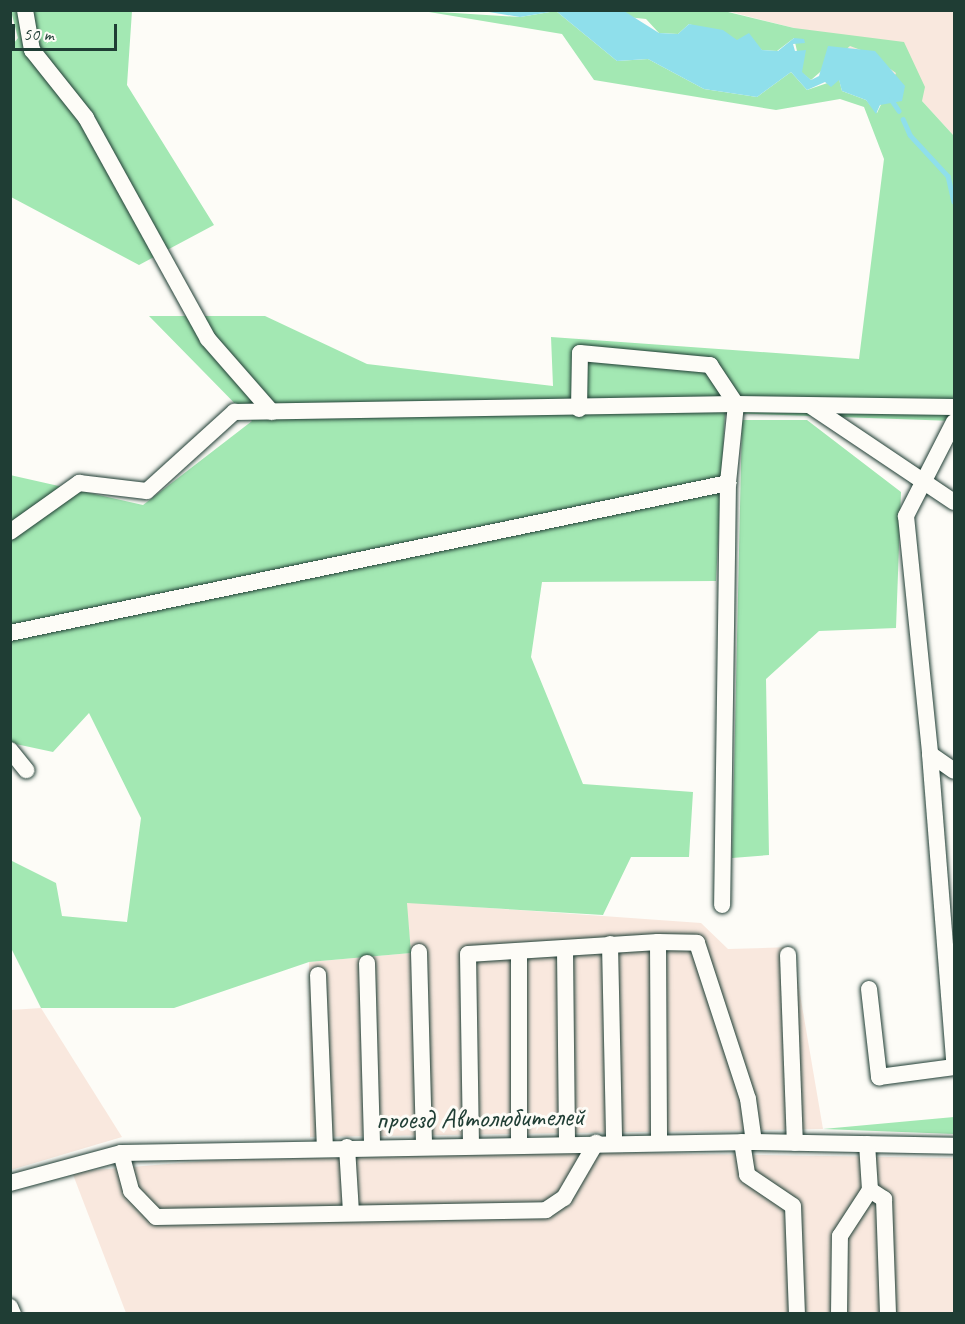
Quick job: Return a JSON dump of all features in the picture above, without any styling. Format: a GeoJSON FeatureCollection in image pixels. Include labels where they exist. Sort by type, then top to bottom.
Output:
{"type":"FeatureCollection","features":[{"type":"Feature","properties":{"kind":"street"},"geometry":{"type":"LineString","coordinates":[[26,10],[32,50],[86,118],[208,339],[272,412]]}},
{"type":"Feature","properties":{"kind":"street"},"geometry":{"type":"LineString","coordinates":[[579,409],[580,353],[710,365],[736,404],[728,483],[722,905]]}},
{"type":"Feature","properties":{"kind":"street"},"geometry":{"type":"LineString","coordinates":[[10,532],[79,483],[147,491],[234,412],[579,409],[736,404],[954,407]]}},
{"type":"Feature","properties":{"kind":"street"},"geometry":{"type":"LineString","coordinates":[[811,405],[954,502]]}},
{"type":"Feature","properties":{"kind":"street"},"geometry":{"type":"LineString","coordinates":[[954,422],[906,516],[930,754],[954,1062]]}},
{"type":"Feature","properties":{"kind":"street"},"geometry":{"type":"LineString","coordinates":[[10,633],[728,483]]}},
{"type":"Feature","properties":{"kind":"street"},"geometry":{"type":"LineString","coordinates":[[10,750],[26,770]]}},
{"type":"Feature","properties":{"kind":"street"},"geometry":{"type":"LineString","coordinates":[[930,754],[954,771]]}},
{"type":"Feature","properties":{"kind":"street"},"geometry":{"type":"LineString","coordinates":[[658,942],[659,1143]]}},
{"type":"Feature","properties":{"kind":"street"},"geometry":{"type":"LineString","coordinates":[[471,1145],[468,954],[565,950],[610,944],[697,943],[748,1099],[747,1175],[793,1206],[797,1314]]}},
{"type":"Feature","properties":{"kind":"street"},"geometry":{"type":"LineString","coordinates":[[610,944],[614,1143]]}},
{"type":"Feature","properties":{"kind":"street"},"geometry":{"type":"LineString","coordinates":[[565,950],[567,1143]]}},
{"type":"Feature","properties":{"kind":"street"},"geometry":{"type":"LineString","coordinates":[[419,952],[424,1146]]}},
{"type":"Feature","properties":{"kind":"street"},"geometry":{"type":"LineString","coordinates":[[519,953],[519,1144]]}},
{"type":"Feature","properties":{"kind":"street"},"geometry":{"type":"LineString","coordinates":[[788,955],[795,1143]]}},
{"type":"Feature","properties":{"kind":"street"},"geometry":{"type":"LineString","coordinates":[[367,963],[372,1146]]}},
{"type":"Feature","properties":{"kind":"street"},"geometry":{"type":"LineString","coordinates":[[318,975],[325,1147]]}},
{"type":"Feature","properties":{"kind":"street"},"geometry":{"type":"LineString","coordinates":[[869,989],[879,1077],[954,1067]]}},
{"type":"Feature","properties":{"kind":"street","name":"проезд Автолюбителей"},"geometry":{"type":"LineString","coordinates":[[10,1183],[121,1153],[567,1143],[748,1142],[954,1146]]}},
{"type":"Feature","properties":{"kind":"street"},"geometry":{"type":"LineString","coordinates":[[121,1153],[131,1191],[156,1217],[546,1210],[564,1198],[596,1143]]}},
{"type":"Feature","properties":{"kind":"street"},"geometry":{"type":"LineString","coordinates":[[839,1314],[840,1236],[870,1190],[867,1144]]}},
{"type":"Feature","properties":{"kind":"street"},"geometry":{"type":"LineString","coordinates":[[347,1147],[351,1212]]}},
{"type":"Feature","properties":{"kind":"street"},"geometry":{"type":"LineString","coordinates":[[870,1190],[884,1199],[888,1314]]}},
{"type":"Feature","properties":{"kind":"street"},"geometry":{"type":"LineString","coordinates":[[10,1307],[13,1314]]}},
{"type":"Feature","properties":{"kind":"shaded area"},"geometry":{"type":"Polygon","coordinates":[[[727,11],[954,11],[954,136],[922,101],[794,28],[727,11]]]}},
{"type":"Feature","properties":{"kind":"shaded area"},"geometry":{"type":"Polygon","coordinates":[[[406,902],[701,923],[728,949],[792,947],[823,1129],[310,1137],[309,962],[411,953],[406,902]]]}},
{"type":"Feature","properties":{"kind":"shaded area"},"geometry":{"type":"Polygon","coordinates":[[[41,1008],[122,1137],[11,1170],[11,1010],[41,1008]]]}},
{"type":"Feature","properties":{"kind":"shaded area"},"geometry":{"type":"Polygon","coordinates":[[[574,1152],[954,1158],[954,1313],[126,1313],[72,1172],[215,1160],[574,1152]]]}},
{"type":"Feature","properties":{"kind":"green space"},"geometry":{"type":"Polygon","coordinates":[[[11,11],[132,11],[127,85],[214,225],[139,265],[11,197],[10,48],[18,38],[11,11]]]}},
{"type":"Feature","properties":{"kind":"green space"},"geometry":{"type":"Polygon","coordinates":[[[423,11],[520,17],[556,11],[617,61],[648,59],[704,89],[757,97],[791,72],[807,90],[839,79],[842,91],[866,100],[877,113],[896,73],[866,52],[850,46],[811,80],[802,73],[794,38],[777,51],[762,50],[689,24],[678,34],[659,33],[646,19],[627,17],[624,11],[724,11],[794,28],[904,42],[925,87],[922,101],[954,136],[954,421],[725,413],[716,581],[542,582],[531,657],[583,784],[693,792],[689,857],[631,857],[603,915],[407,903],[411,953],[309,962],[174,1008],[41,1008],[11,948],[10,860],[56,883],[62,916],[127,922],[141,818],[89,713],[53,752],[11,743],[10,475],[143,505],[252,421],[149,316],[265,316],[367,364],[553,386],[551,337],[859,359],[884,159],[864,107],[840,99],[776,110],[594,80],[562,34],[423,11]]]}},
{"type":"Feature","properties":{"kind":"green space"},"geometry":{"type":"Polygon","coordinates":[[[742,420],[807,420],[901,492],[896,628],[819,631],[766,679],[769,855],[732,858],[742,420]]]}},
{"type":"Feature","properties":{"kind":"green space"},"geometry":{"type":"Polygon","coordinates":[[[954,1117],[954,1134],[823,1129],[954,1117]]]}},
{"type":"Feature","properties":{"kind":"water"},"geometry":{"type":"Polygon","coordinates":[[[483,11],[556,11],[520,17],[483,11]]]}},
{"type":"Feature","properties":{"kind":"water"},"geometry":{"type":"Polygon","coordinates":[[[556,11],[624,11],[659,33],[678,34],[689,24],[723,30],[737,40],[749,33],[762,50],[778,51],[794,38],[804,39],[805,43],[793,44],[795,51],[806,50],[802,72],[811,80],[819,76],[828,46],[875,51],[905,86],[902,101],[880,105],[876,114],[866,100],[842,91],[839,80],[831,87],[825,82],[807,90],[791,72],[757,97],[704,89],[648,59],[617,61],[556,11]]]}},
{"type":"Feature","properties":{"kind":"waterway"},"geometry":{"type":"LineString","coordinates":[[891,99],[899,111]]}},
{"type":"Feature","properties":{"kind":"waterway"},"geometry":{"type":"LineString","coordinates":[[903,119],[910,135],[948,176],[954,201]]}}]}
